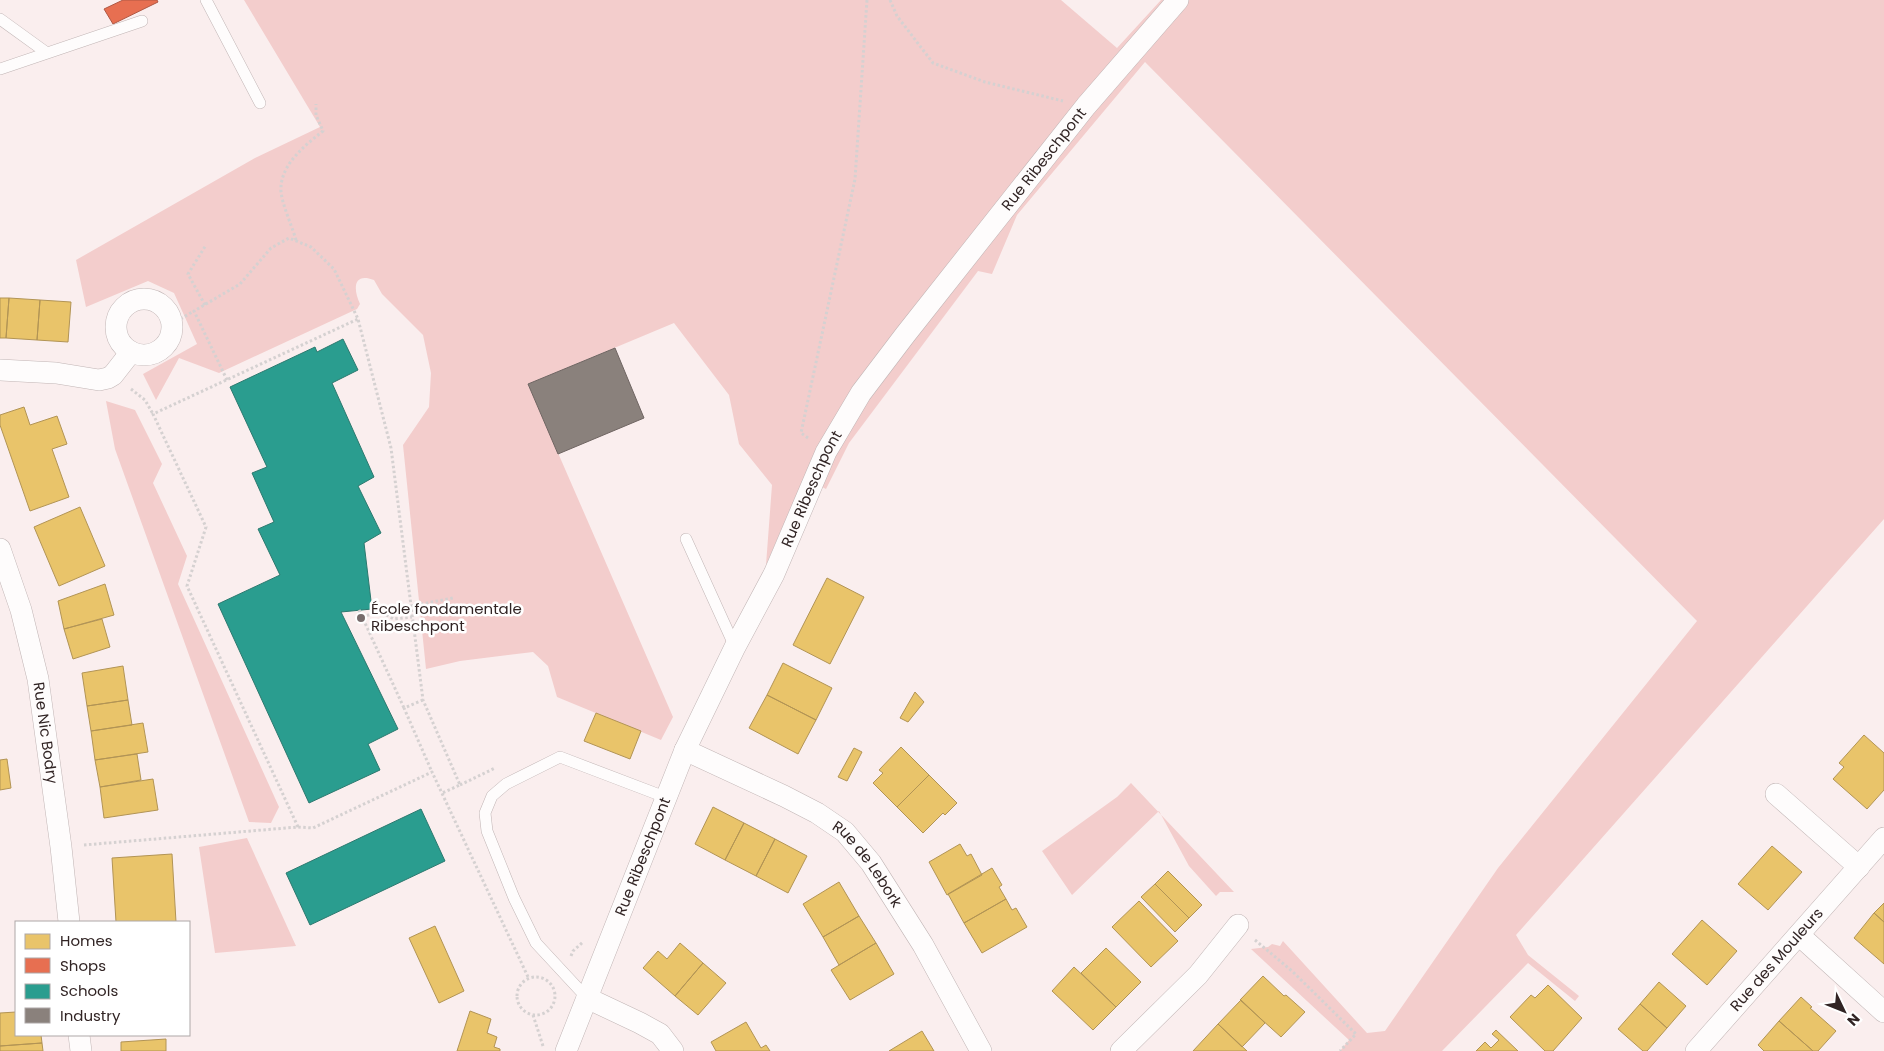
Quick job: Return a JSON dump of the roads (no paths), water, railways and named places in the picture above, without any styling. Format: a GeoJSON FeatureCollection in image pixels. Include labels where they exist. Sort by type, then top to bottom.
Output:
{"type":"FeatureCollection","features":[{"type":"Feature","properties":{"kind":"street","name":"Rue Ribeschpont"},"geometry":{"type":"LineString","coordinates":[[566,1051],[685,750],[735,647],[774,574],[826,452],[861,393],[1086,106],[1178,0]]}},
{"type":"Feature","properties":{"kind":"street"},"geometry":{"type":"LineString","coordinates":[[146,299],[156,301],[164,306],[169,314],[172,324],[169,340],[156,352],[140,355],[131,352],[118,338],[116,329],[117,319],[121,311],[128,304],[146,299]]}},
{"type":"Feature","properties":{"kind":"street"},"geometry":{"type":"LineString","coordinates":[[0,370],[56,373],[99,380],[113,375],[131,352]]}},
{"type":"Feature","properties":{"kind":"street","name":"Rue Nic Bodry"},"geometry":{"type":"LineString","coordinates":[[0,549],[21,610],[38,679],[61,847],[69,921]]}},
{"type":"Feature","properties":{"kind":"street","name":"Rue de Lebork"},"geometry":{"type":"LineString","coordinates":[[685,750],[784,796],[816,813],[845,832],[870,863],[924,945],[981,1051]]}},
{"type":"Feature","properties":{"kind":"street"},"geometry":{"type":"LineString","coordinates":[[1776,794],[1859,867]]}},
{"type":"Feature","properties":{"kind":"street","name":"Rue des Mouleurs"},"geometry":{"type":"LineString","coordinates":[[1696,1051],[1884,838]]}},
{"type":"Feature","properties":{"kind":"street"},"geometry":{"type":"LineString","coordinates":[[1121,1051],[1198,975],[1238,925]]}},
{"type":"Feature","properties":{"kind":"street"},"geometry":{"type":"LineString","coordinates":[[1799,935],[1884,1012]]}},
{"type":"Feature","properties":{"kind":"street"},"geometry":{"type":"LineString","coordinates":[[587,998],[660,1034],[673,1051]]}},
{"type":"Feature","properties":{"kind":"street"},"geometry":{"type":"LineString","coordinates":[[80,1036],[81,1051]]}},
{"type":"Feature","properties":{"kind":"lane"},"geometry":{"type":"LineString","coordinates":[[206,0],[260,103]]}},
{"type":"Feature","properties":{"kind":"lane"},"geometry":{"type":"LineString","coordinates":[[0,19],[47,52]]}},
{"type":"Feature","properties":{"kind":"lane"},"geometry":{"type":"LineString","coordinates":[[0,69],[142,21]]}},
{"type":"Feature","properties":{"kind":"lane"},"geometry":{"type":"LineString","coordinates":[[686,539],[735,647]]}},
{"type":"Feature","properties":{"kind":"lane"},"geometry":{"type":"LineString","coordinates":[[587,998],[536,943],[514,898],[487,831],[485,813],[492,796],[506,784],[560,757],[665,797]]}},
{"type":"Feature","properties":{"kind":"place","name":"École fondamentale Ribeschpont"},"geometry":{"type":"Point","coordinates":[361,618]}}]}
